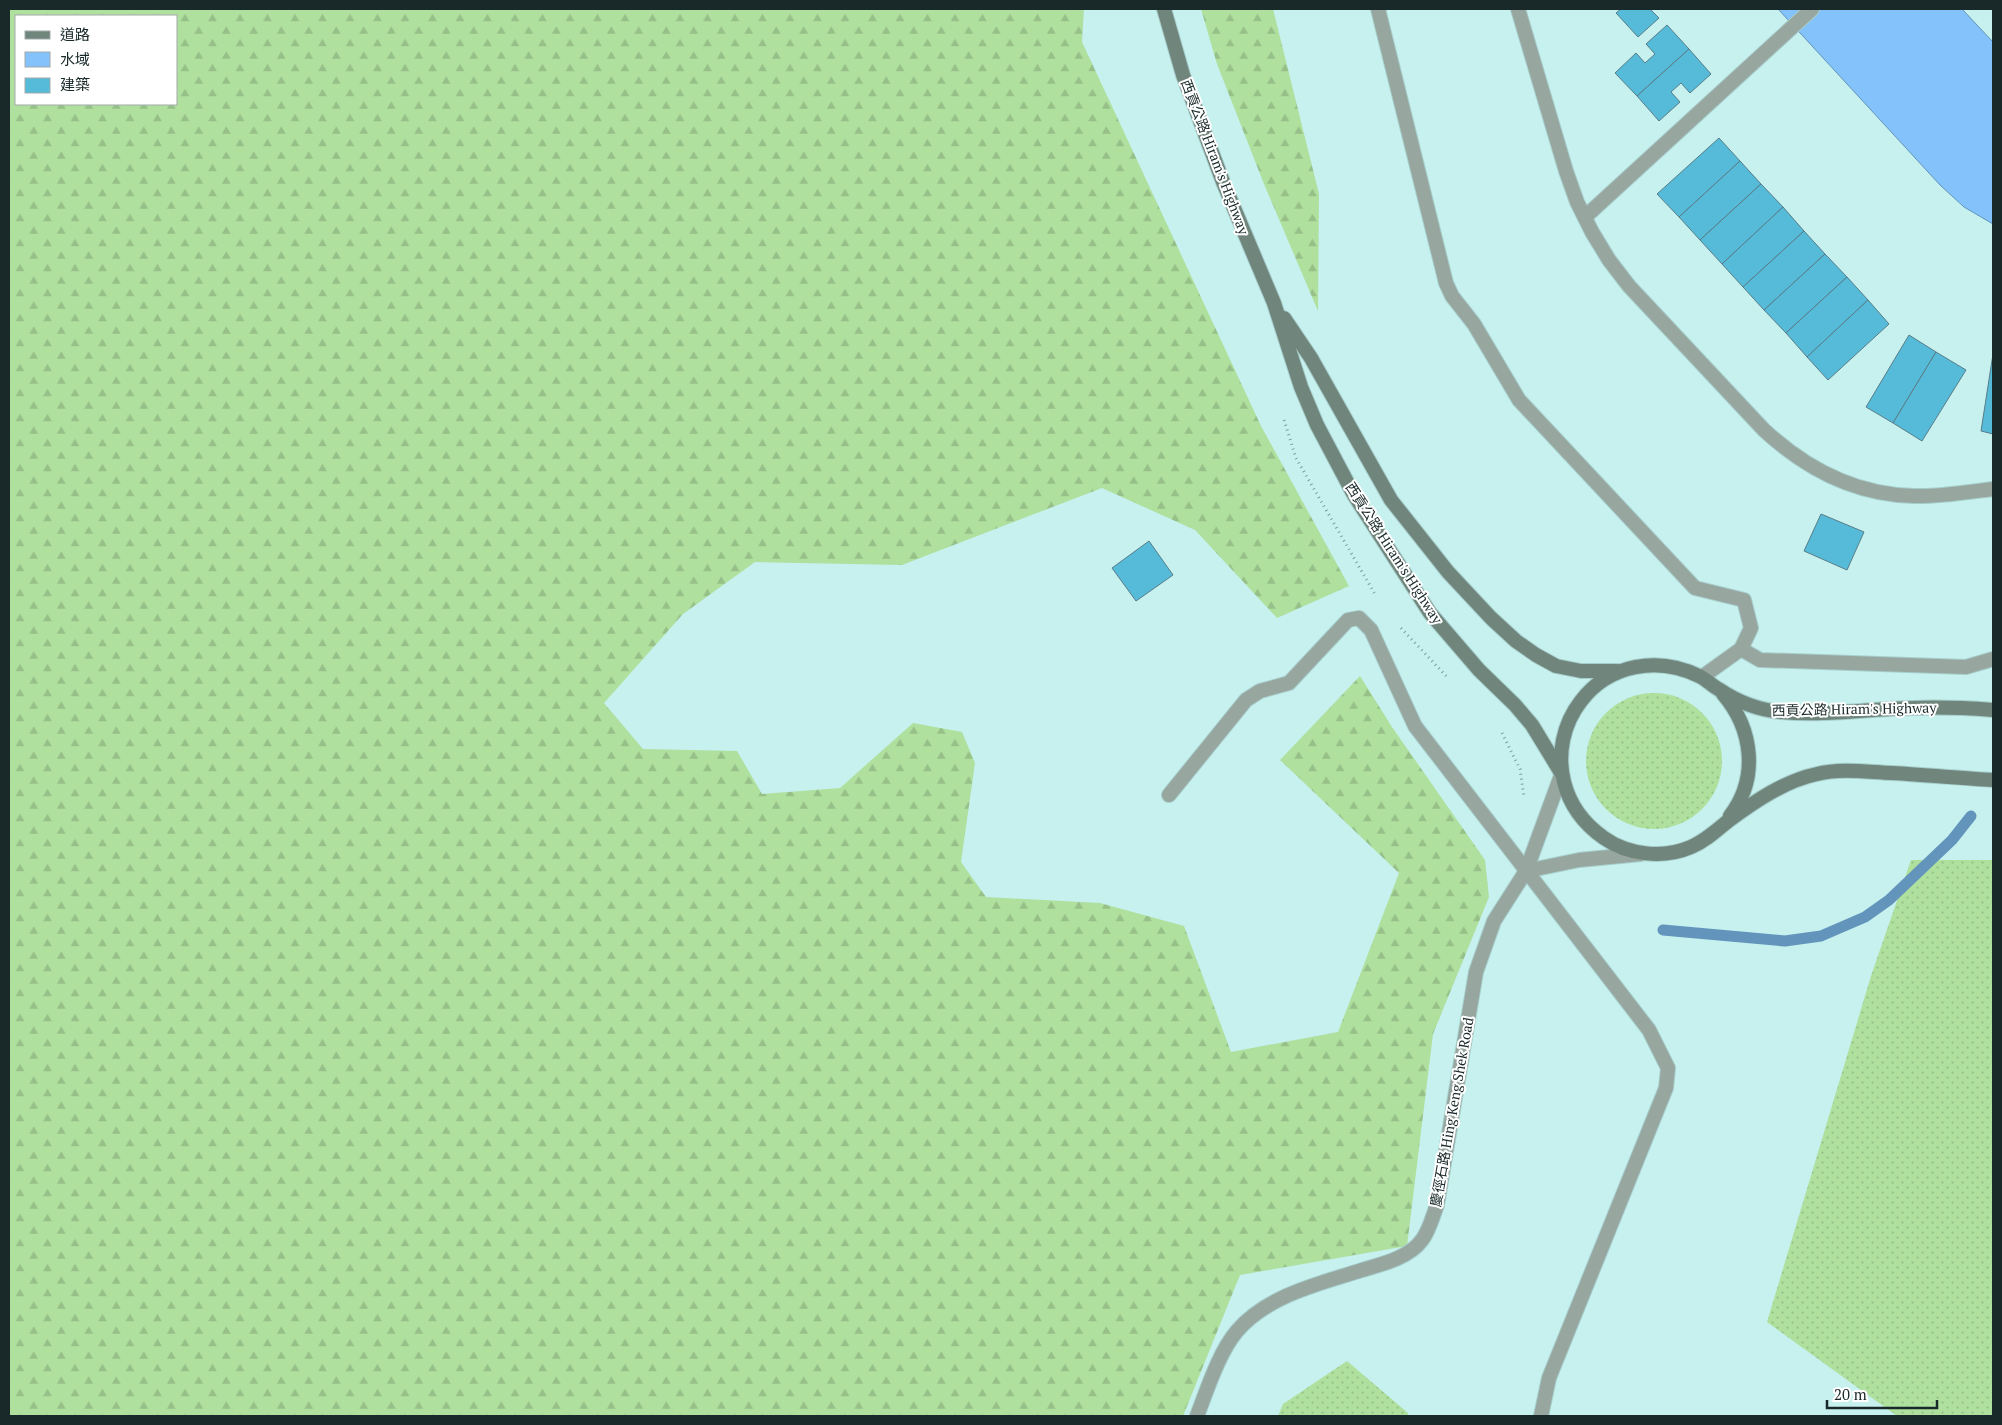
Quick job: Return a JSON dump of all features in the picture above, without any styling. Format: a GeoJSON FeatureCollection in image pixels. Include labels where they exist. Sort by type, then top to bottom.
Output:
{"type":"FeatureCollection","features":[{"type":"Feature","properties":{"kind":"main road","name":"西貢公路 Hiram's Highway"},"geometry":{"type":"LineString","coordinates":[[1164,9],[1184,75],[1223,182],[1274,303],[1301,387],[1317,425],[1375,530],[1430,613],[1479,670],[1515,705],[1532,725],[1562,773]]}},
{"type":"Feature","properties":{"kind":"main road","name":"西貢公路 Hiram's Highway"},"geometry":{"type":"LineString","coordinates":[[1274,303],[1311,358],[1392,500],[1411,527],[1448,572],[1491,618],[1516,641],[1556,666],[1581,671],[1620,671]]}},
{"type":"Feature","properties":{"kind":"main road","name":"西貢公路 Hiram's Highway"},"geometry":{"type":"LineString","coordinates":[[1725,824],[1738,807],[1746,787],[1750,766],[1743,724],[1733,706],[1719,690],[1702,677],[1682,668],[1662,665],[1640,665],[1620,671],[1601,681],[1585,695],[1572,712],[1564,731],[1561,752],[1562,773],[1567,794],[1576,813],[1591,829],[1608,841],[1627,850],[1648,854],[1670,853],[1690,848],[1708,838],[1754,802],[1798,779],[1815,774],[1848,771],[1993,780]]}},
{"type":"Feature","properties":{"kind":"main road","name":"西貢公路 Hiram's Highway"},"geometry":{"type":"LineString","coordinates":[[1719,690],[1764,710],[1782,712],[1845,712],[1911,708],[1993,710]]}},
{"type":"Feature","properties":{"kind":"street"},"geometry":{"type":"LineString","coordinates":[[1378,9],[1446,283],[1452,296],[1474,324],[1519,400],[1695,588],[1744,600],[1751,628],[1741,648],[1702,677]]}},
{"type":"Feature","properties":{"kind":"street"},"geometry":{"type":"LineString","coordinates":[[1518,9],[1566,171],[1585,217],[1609,260],[1629,286],[1764,430],[1784,449],[1808,465],[1832,478],[1859,488],[1886,494],[1914,496],[1993,489]]}},
{"type":"Feature","properties":{"kind":"street"},"geometry":{"type":"LineString","coordinates":[[1585,217],[1812,9]]}},
{"type":"Feature","properties":{"kind":"street"},"geometry":{"type":"LineString","coordinates":[[1169,795],[1246,700],[1260,691],[1289,683],[1348,620],[1359,618],[1371,630],[1415,726],[1649,1030],[1668,1068],[1666,1088],[1549,1378],[1541,1416]]}},
{"type":"Feature","properties":{"kind":"street"},"geometry":{"type":"LineString","coordinates":[[1741,648],[1760,660],[1966,667],[1993,659]]}},
{"type":"Feature","properties":{"kind":"street"},"geometry":{"type":"LineString","coordinates":[[1975,709],[1993,705]]}},
{"type":"Feature","properties":{"kind":"street","name":"慶徑石路 Hing Keng Shek Road"},"geometry":{"type":"LineString","coordinates":[[1196,1416],[1218,1364],[1237,1331],[1259,1312],[1289,1294],[1381,1265],[1407,1254],[1422,1240],[1437,1205],[1476,972],[1494,921],[1526,871],[1562,773]]}},
{"type":"Feature","properties":{"kind":"street"},"geometry":{"type":"LineString","coordinates":[[1526,871],[1578,860],[1648,854]]}},
{"type":"Feature","properties":{"kind":"green space"},"geometry":{"type":"Polygon","coordinates":[[[9,9],[1084,9],[1082,42],[1261,426],[1349,586],[1277,618],[1195,530],[1102,488],[902,565],[755,562],[683,614],[604,703],[643,749],[737,751],[762,794],[840,788],[913,723],[962,732],[975,763],[961,862],[986,897],[1100,903],[1184,926],[1231,1052],[1338,1032],[1399,873],[1280,760],[1360,676],[1392,727],[1485,860],[1489,897],[1433,1034],[1407,1246],[1240,1275],[1183,1416],[9,1416],[9,9]]]}},
{"type":"Feature","properties":{"kind":"green space"},"geometry":{"type":"Polygon","coordinates":[[[1201,9],[1273,9],[1319,194],[1318,311],[1264,184],[1217,64],[1201,9]]]}},
{"type":"Feature","properties":{"kind":"green space"},"geometry":{"type":"Polygon","coordinates":[[[1654,693],[1680,698],[1702,713],[1717,735],[1722,761],[1717,787],[1702,809],[1680,824],[1654,829],[1628,824],[1606,809],[1591,787],[1586,761],[1591,735],[1606,713],[1628,698],[1654,693]]]}},
{"type":"Feature","properties":{"kind":"green space"},"geometry":{"type":"Polygon","coordinates":[[[1911,860],[1993,860],[1993,1416],[1897,1416],[1767,1322],[1871,976],[1911,860]]]}},
{"type":"Feature","properties":{"kind":"green space"},"geometry":{"type":"Polygon","coordinates":[[[1347,1361],[1408,1413],[1408,1416],[1278,1416],[1283,1404],[1347,1361]]]}},
{"type":"Feature","properties":{"kind":"water"},"geometry":{"type":"Polygon","coordinates":[[[1778,9],[1962,9],[1993,42],[1993,224],[1964,207],[1940,185],[1778,9]]]}},
{"type":"Feature","properties":{"kind":"building"},"geometry":{"type":"Polygon","coordinates":[[[1621,9],[1650,9],[1659,18],[1638,37],[1616,13],[1621,9]]]}},
{"type":"Feature","properties":{"kind":"building"},"geometry":{"type":"Polygon","coordinates":[[[1667,25],[1689,49],[1637,96],[1615,73],[1636,53],[1645,63],[1655,54],[1646,44],[1667,25]]]}},
{"type":"Feature","properties":{"kind":"building"},"geometry":{"type":"Polygon","coordinates":[[[1689,49],[1711,74],[1690,93],[1681,83],[1671,92],[1680,102],[1659,121],[1637,96],[1689,49]]]}},
{"type":"Feature","properties":{"kind":"building"},"geometry":{"type":"Polygon","coordinates":[[[1719,138],[1740,161],[1679,217],[1657,194],[1719,138]]]}},
{"type":"Feature","properties":{"kind":"building"},"geometry":{"type":"Polygon","coordinates":[[[1740,161],[1761,184],[1700,240],[1679,217],[1740,161]]]}},
{"type":"Feature","properties":{"kind":"building"},"geometry":{"type":"Polygon","coordinates":[[[1761,184],[1783,207],[1722,264],[1700,240],[1761,184]]]}},
{"type":"Feature","properties":{"kind":"building"},"geometry":{"type":"Polygon","coordinates":[[[1783,207],[1804,231],[1743,287],[1722,264],[1783,207]]]}},
{"type":"Feature","properties":{"kind":"building"},"geometry":{"type":"Polygon","coordinates":[[[1804,231],[1825,254],[1764,310],[1743,287],[1804,231]]]}},
{"type":"Feature","properties":{"kind":"building"},"geometry":{"type":"Polygon","coordinates":[[[1825,254],[1847,277],[1786,333],[1764,310],[1825,254]]]}},
{"type":"Feature","properties":{"kind":"building"},"geometry":{"type":"Polygon","coordinates":[[[1847,277],[1868,300],[1807,357],[1786,333],[1847,277]]]}},
{"type":"Feature","properties":{"kind":"building"},"geometry":{"type":"Polygon","coordinates":[[[1868,300],[1889,324],[1828,380],[1807,357],[1868,300]]]}},
{"type":"Feature","properties":{"kind":"building"},"geometry":{"type":"Polygon","coordinates":[[[1909,335],[1936,352],[1893,423],[1866,407],[1909,335]]]}},
{"type":"Feature","properties":{"kind":"building"},"geometry":{"type":"Polygon","coordinates":[[[1936,352],[1966,370],[1922,441],[1893,423],[1936,352]]]}},
{"type":"Feature","properties":{"kind":"building"},"geometry":{"type":"Polygon","coordinates":[[[1993,354],[1993,434],[1981,431],[1993,354]]]}},
{"type":"Feature","properties":{"kind":"building"},"geometry":{"type":"Polygon","coordinates":[[[1821,514],[1864,532],[1847,570],[1804,551],[1821,514]]]}},
{"type":"Feature","properties":{"kind":"building"},"geometry":{"type":"Polygon","coordinates":[[[1149,541],[1173,575],[1136,601],[1112,568],[1149,541]]]}},
{"type":"Feature","properties":{"kind":"waterway"},"geometry":{"type":"LineString","coordinates":[[1663,930],[1785,941],[1821,936],[1865,917],[1889,900],[1952,840],[1971,816]]}}]}
